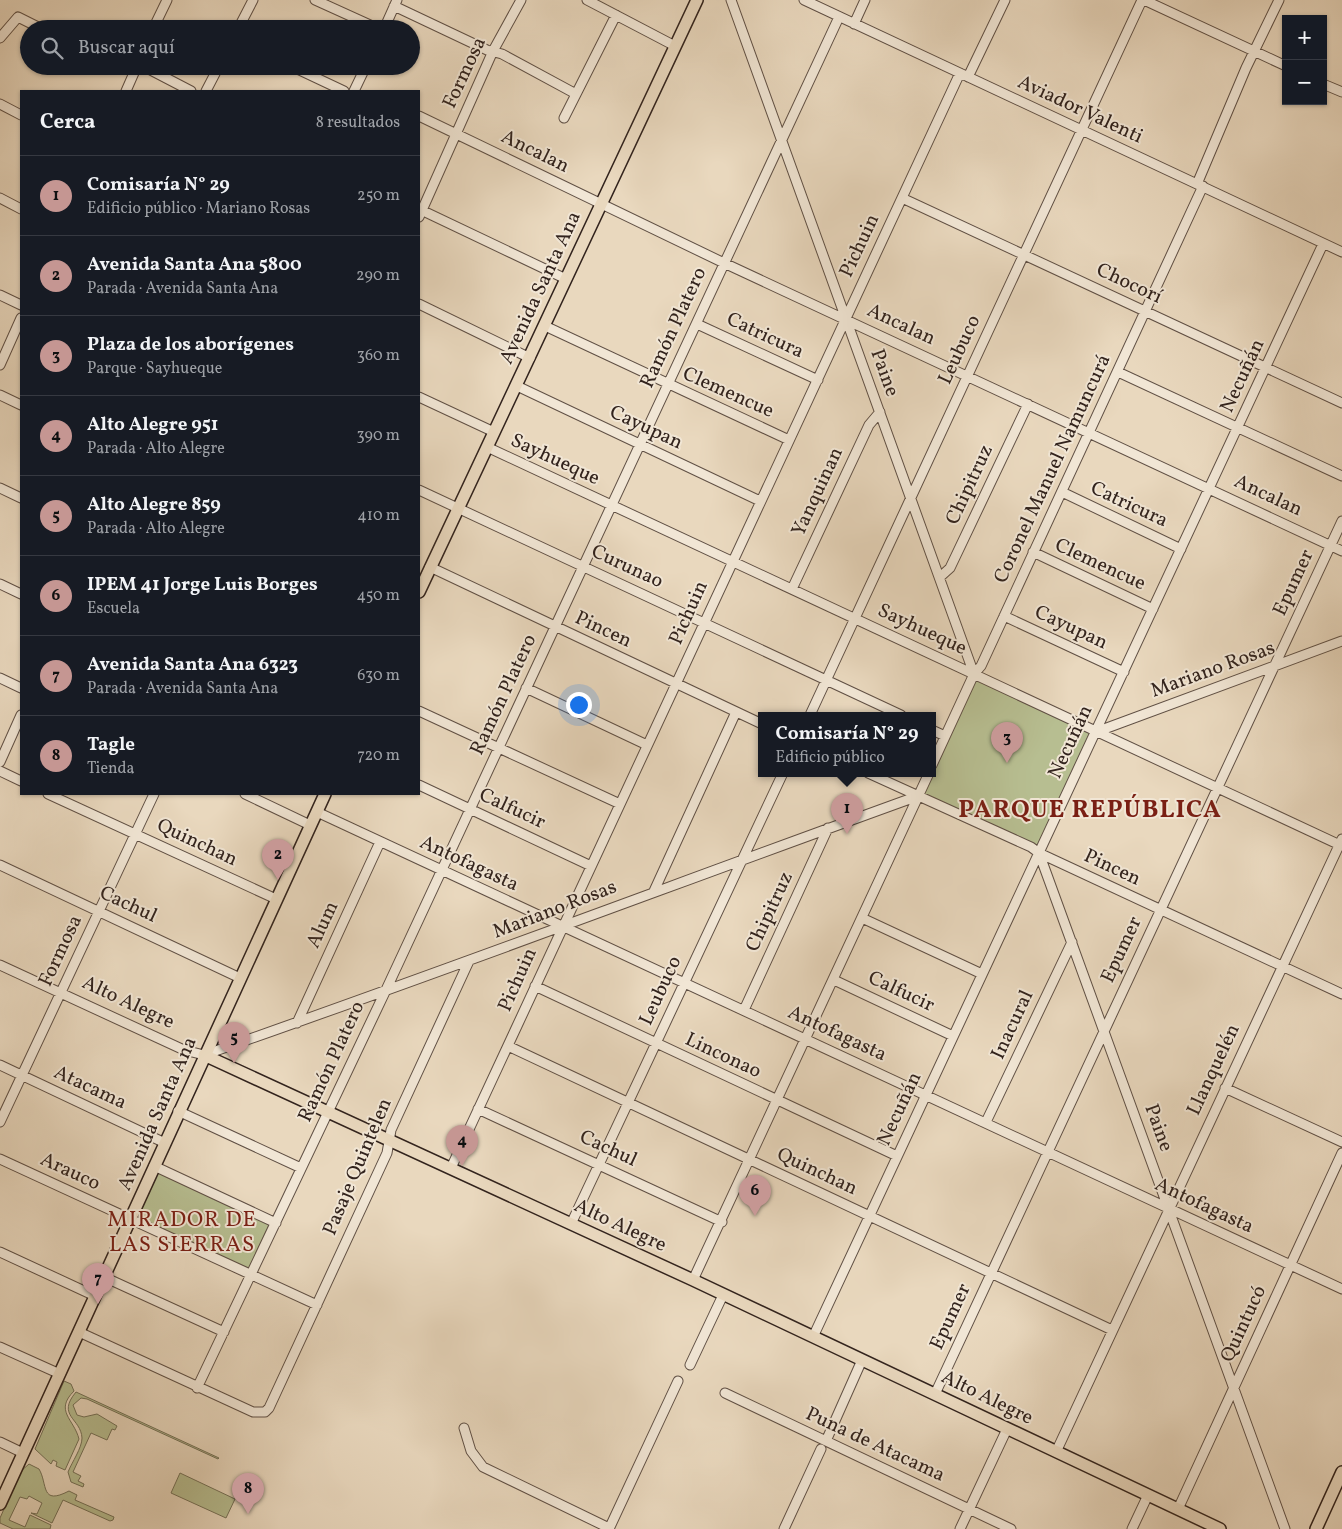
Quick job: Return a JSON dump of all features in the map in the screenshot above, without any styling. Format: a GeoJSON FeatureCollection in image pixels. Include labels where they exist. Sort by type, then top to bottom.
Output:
{"type":"FeatureCollection","features":[{"type":"Feature","properties":{"kind":"main road","name":"Avenida Santa Ana"},"geometry":{"type":"LineString","coordinates":[[420,589],[697,0]]}},
{"type":"Feature","properties":{"kind":"main road","name":"Avenida Santa Ana"},"geometry":{"type":"LineString","coordinates":[[0,1504],[131,1220],[178,1111],[325,795]]}},
{"type":"Feature","properties":{"kind":"main road","name":"Alto Alegre"},"geometry":{"type":"LineString","coordinates":[[204,1056],[693,1280],[1220,1529]]}},
{"type":"Feature","properties":{"kind":"main road"},"geometry":{"type":"LineString","coordinates":[[1316,1529],[1342,1472]]}},
{"type":"Feature","properties":{"kind":"street"},"geometry":{"type":"LineString","coordinates":[[157,20],[167,0]]}},
{"type":"Feature","properties":{"kind":"street"},"geometry":{"type":"LineString","coordinates":[[243,20],[253,0]]}},
{"type":"Feature","properties":{"kind":"street"},"geometry":{"type":"LineString","coordinates":[[315,0],[359,20]]}},
{"type":"Feature","properties":{"kind":"street","name":"Formosa"},"geometry":{"type":"LineString","coordinates":[[420,212],[493,51],[521,0]]}},
{"type":"Feature","properties":{"kind":"street"},"geometry":{"type":"LineString","coordinates":[[587,0],[675,46]]}},
{"type":"Feature","properties":{"kind":"street","name":"Paine"},"geometry":{"type":"LineString","coordinates":[[731,0],[974,674]]}},
{"type":"Feature","properties":{"kind":"street","name":"Aviador Valenti"},"geometry":{"type":"LineString","coordinates":[[804,0],[1323,244],[1342,251]]}},
{"type":"Feature","properties":{"kind":"street"},"geometry":{"type":"LineString","coordinates":[[854,24],[865,0]]}},
{"type":"Feature","properties":{"kind":"street","name":"Pichuin"},"geometry":{"type":"LineString","coordinates":[[451,1168],[902,198],[964,75],[1005,0]]}},
{"type":"Feature","properties":{"kind":"street"},"geometry":{"type":"LineString","coordinates":[[1143,0],[1282,64]]}},
{"type":"Feature","properties":{"kind":"street","name":"Leubuco"},"geometry":{"type":"LineString","coordinates":[[811,712],[1143,0]]}},
{"type":"Feature","properties":{"kind":"street","name":"Coronel Manuel Namuncurá"},"geometry":{"type":"LineString","coordinates":[[936,756],[974,674],[981,666],[1118,372],[1200,185],[1254,51],[1279,0]]}},
{"type":"Feature","properties":{"kind":"street"},"geometry":{"type":"LineString","coordinates":[[388,20],[396,3],[502,54],[576,94]]}},
{"type":"Feature","properties":{"kind":"street"},"geometry":{"type":"LineString","coordinates":[[564,118],[616,16]]}},
{"type":"Feature","properties":{"kind":"street"},"geometry":{"type":"LineString","coordinates":[[0,38],[15,19],[21,17],[26,20]]}},
{"type":"Feature","properties":{"kind":"street","name":"Ramón Platero"},"geometry":{"type":"LineString","coordinates":[[197,1388],[385,992],[839,17]]}},
{"type":"Feature","properties":{"kind":"street"},"geometry":{"type":"LineString","coordinates":[[126,90],[133,75]]}},
{"type":"Feature","properties":{"kind":"street"},"geometry":{"type":"LineString","coordinates":[[160,75],[189,90]]}},
{"type":"Feature","properties":{"kind":"street"},"geometry":{"type":"LineString","coordinates":[[207,90],[214,75]]}},
{"type":"Feature","properties":{"kind":"street"},"geometry":{"type":"LineString","coordinates":[[310,75],[342,90]]}},
{"type":"Feature","properties":{"kind":"street"},"geometry":{"type":"LineString","coordinates":[[358,90],[363,75]]}},
{"type":"Feature","properties":{"kind":"street"},"geometry":{"type":"LineString","coordinates":[[1327,86],[1342,92]]}},
{"type":"Feature","properties":{"kind":"street"},"geometry":{"type":"LineString","coordinates":[[0,104],[20,114]]}},
{"type":"Feature","properties":{"kind":"street","name":"Ancalan"},"geometry":{"type":"LineString","coordinates":[[420,116],[724,263],[1342,551]]}},
{"type":"Feature","properties":{"kind":"street"},"geometry":{"type":"LineString","coordinates":[[0,198],[20,208]]}},
{"type":"Feature","properties":{"kind":"street","name":"Chocorí"},"geometry":{"type":"LineString","coordinates":[[902,198],[1342,403]]}},
{"type":"Feature","properties":{"kind":"street"},"geometry":{"type":"LineString","coordinates":[[420,212],[566,279]]}},
{"type":"Feature","properties":{"kind":"street","name":"Necuñán"},"geometry":{"type":"LineString","coordinates":[[813,1337],[1323,244]]}},
{"type":"Feature","properties":{"kind":"street"},"geometry":{"type":"LineString","coordinates":[[0,295],[20,305]]}},
{"type":"Feature","properties":{"kind":"street"},"geometry":{"type":"LineString","coordinates":[[420,304],[530,358]]}},
{"type":"Feature","properties":{"kind":"street"},"geometry":{"type":"LineString","coordinates":[[0,366],[20,320]]}},
{"type":"Feature","properties":{"kind":"street","name":"Catricura"},"geometry":{"type":"LineString","coordinates":[[697,324],[818,380]]}},
{"type":"Feature","properties":{"kind":"street","name":"Clemencue"},"geometry":{"type":"LineString","coordinates":[[545,326],[789,440]]}},
{"type":"Feature","properties":{"kind":"street"},"geometry":{"type":"LineString","coordinates":[[1118,372],[1342,476]]}},
{"type":"Feature","properties":{"kind":"street","name":"Cayupan"},"geometry":{"type":"LineString","coordinates":[[517,386],[760,501]]}},
{"type":"Feature","properties":{"kind":"street"},"geometry":{"type":"LineString","coordinates":[[0,395],[20,405]]}},
{"type":"Feature","properties":{"kind":"street","name":"Sayhueque"},"geometry":{"type":"LineString","coordinates":[[420,397],[494,432]]}},
{"type":"Feature","properties":{"kind":"street","name":"Chipitruz"},"geometry":{"type":"LineString","coordinates":[[940,577],[950,568],[1028,404]]}},
{"type":"Feature","properties":{"kind":"street","name":"Yanquinan"},"geometry":{"type":"LineString","coordinates":[[792,589],[869,424],[880,412]]}},
{"type":"Feature","properties":{"kind":"street","name":"Sayhueque"},"geometry":{"type":"LineString","coordinates":[[487,447],[1218,789],[1341,844]]}},
{"type":"Feature","properties":{"kind":"street"},"geometry":{"type":"LineString","coordinates":[[0,488],[20,498]]}},
{"type":"Feature","properties":{"kind":"street","name":"Curunao"},"geometry":{"type":"LineString","coordinates":[[420,490],[895,712]]}},
{"type":"Feature","properties":{"kind":"street","name":"Catricura"},"geometry":{"type":"LineString","coordinates":[[1062,492],[1181,549]]}},
{"type":"Feature","properties":{"kind":"street","name":"Epumer"},"geometry":{"type":"LineString","coordinates":[[935,1394],[1342,521]]}},
{"type":"Feature","properties":{"kind":"street","name":"Clemencue"},"geometry":{"type":"LineString","coordinates":[[1033,552],[1153,609]]}},
{"type":"Feature","properties":{"kind":"street","name":"Pincen"},"geometry":{"type":"LineString","coordinates":[[430,567],[758,722]]}},
{"type":"Feature","properties":{"kind":"street"},"geometry":{"type":"LineString","coordinates":[[0,584],[20,594]]}},
{"type":"Feature","properties":{"kind":"street","name":"Cayupan"},"geometry":{"type":"LineString","coordinates":[[1004,616],[1124,672]]}},
{"type":"Feature","properties":{"kind":"street","name":"Mariano Rosas"},"geometry":{"type":"LineString","coordinates":[[1096,732],[1342,641]]}},
{"type":"Feature","properties":{"kind":"street"},"geometry":{"type":"LineString","coordinates":[[0,678],[20,688]]}},
{"type":"Feature","properties":{"kind":"street"},"geometry":{"type":"LineString","coordinates":[[526,688],[648,745]]}},
{"type":"Feature","properties":{"kind":"street"},"geometry":{"type":"LineString","coordinates":[[420,711],[620,804]]}},
{"type":"Feature","properties":{"kind":"street"},"geometry":{"type":"LineString","coordinates":[[654,891],[736,712]]}},
{"type":"Feature","properties":{"kind":"street"},"geometry":{"type":"LineString","coordinates":[[0,762],[20,717]]}},
{"type":"Feature","properties":{"kind":"street"},"geometry":{"type":"LineString","coordinates":[[936,732],[945,736]]}},
{"type":"Feature","properties":{"kind":"street"},"geometry":{"type":"LineString","coordinates":[[0,771],[20,781]]}},
{"type":"Feature","properties":{"kind":"street","name":"Leubuco"},"geometry":{"type":"LineString","coordinates":[[571,1224],[781,777]]}},
{"type":"Feature","properties":{"kind":"street","name":"Pincen"},"geometry":{"type":"LineString","coordinates":[[877,777],[1031,847],[1039,853],[1342,994]]}},
{"type":"Feature","properties":{"kind":"street"},"geometry":{"type":"LineString","coordinates":[[693,1280],[722,1222],[927,777]]}},
{"type":"Feature","properties":{"kind":"street","name":"Calfucir"},"geometry":{"type":"LineString","coordinates":[[420,785],[591,866]]}},
{"type":"Feature","properties":{"kind":"street","name":"Quinchan"},"geometry":{"type":"LineString","coordinates":[[50,795],[276,899]]}},
{"type":"Feature","properties":{"kind":"street","name":"Formosa"},"geometry":{"type":"LineString","coordinates":[[0,1122],[154,795]]}},
{"type":"Feature","properties":{"kind":"street"},"geometry":{"type":"LineString","coordinates":[[247,795],[310,826]]}},
{"type":"Feature","properties":{"kind":"street","name":"Mariano Rosas"},"geometry":{"type":"LineString","coordinates":[[204,1056],[385,992],[654,891],[918,796]]}},
{"type":"Feature","properties":{"kind":"street","name":"Antofagasta"},"geometry":{"type":"LineString","coordinates":[[317,812],[1342,1289]]}},
{"type":"Feature","properties":{"kind":"street","name":"Chipitruz"},"geometry":{"type":"LineString","coordinates":[[744,1010],[828,828]]}},
{"type":"Feature","properties":{"kind":"street","name":"Alum"},"geometry":{"type":"LineString","coordinates":[[297,1023],[380,842]]}},
{"type":"Feature","properties":{"kind":"street","name":"Llanquelén"},"geometry":{"type":"LineString","coordinates":[[1056,1452],[1168,1208],[1341,844]]}},
{"type":"Feature","properties":{"kind":"street","name":"Paine"},"geometry":{"type":"LineString","coordinates":[[1039,853],[1285,1529]]}},
{"type":"Feature","properties":{"kind":"street","name":"Cachul"},"geometry":{"type":"LineString","coordinates":[[0,865],[240,978]]}},
{"type":"Feature","properties":{"kind":"street"},"geometry":{"type":"LineString","coordinates":[[862,918],[982,974]]}},
{"type":"Feature","properties":{"kind":"street","name":"Inacural"},"geometry":{"type":"LineString","coordinates":[[986,1122],[1072,942]]}},
{"type":"Feature","properties":{"kind":"street","name":"Pasaje Quintelen"},"geometry":{"type":"LineString","coordinates":[[197,1388],[253,1412],[265,1412],[269,1408],[388,1153],[391,1130],[469,961]]}},
{"type":"Feature","properties":{"kind":"street","name":"Alto Alegre"},"geometry":{"type":"LineString","coordinates":[[0,965],[184,1050],[204,1056]]}},
{"type":"Feature","properties":{"kind":"street","name":"Calfucir"},"geometry":{"type":"LineString","coordinates":[[834,980],[953,1036]]}},
{"type":"Feature","properties":{"kind":"street","name":"Linconao"},"geometry":{"type":"LineString","coordinates":[[535,986],[897,1156]]}},
{"type":"Feature","properties":{"kind":"street","name":"Quinchan"},"geometry":{"type":"LineString","coordinates":[[508,1046],[1112,1330]]}},
{"type":"Feature","properties":{"kind":"street","name":"Atacama"},"geometry":{"type":"LineString","coordinates":[[0,1065],[165,1142]]}},
{"type":"Feature","properties":{"kind":"street"},"geometry":{"type":"LineString","coordinates":[[1225,1088],[1342,1142]]}},
{"type":"Feature","properties":{"kind":"street","name":"Cachul"},"geometry":{"type":"LineString","coordinates":[[478,1109],[722,1222]]}},
{"type":"Feature","properties":{"kind":"street"},"geometry":{"type":"LineString","coordinates":[[178,1111],[301,1168]]}},
{"type":"Feature","properties":{"kind":"street","name":"Quintucó"},"geometry":{"type":"LineString","coordinates":[[1178,1509],[1342,1153]]}},
{"type":"Feature","properties":{"kind":"street","name":"Arauco"},"geometry":{"type":"LineString","coordinates":[[0,1159],[317,1305]]}},
{"type":"Feature","properties":{"kind":"street"},"geometry":{"type":"LineString","coordinates":[[154,1166],[276,1222]]}},
{"type":"Feature","properties":{"kind":"street"},"geometry":{"type":"LineString","coordinates":[[0,1252],[95,1296]]}},
{"type":"Feature","properties":{"kind":"street"},"geometry":{"type":"LineString","coordinates":[[104,1277],[224,1332]]}},
{"type":"Feature","properties":{"kind":"street"},"geometry":{"type":"LineString","coordinates":[[690,1365],[723,1295]]}},
{"type":"Feature","properties":{"kind":"street"},"geometry":{"type":"LineString","coordinates":[[79,1332],[197,1388]]}},
{"type":"Feature","properties":{"kind":"street"},"geometry":{"type":"LineString","coordinates":[[0,1347],[60,1374]]}},
{"type":"Feature","properties":{"kind":"street"},"geometry":{"type":"LineString","coordinates":[[784,1529],[862,1360]]}},
{"type":"Feature","properties":{"kind":"street"},"geometry":{"type":"LineString","coordinates":[[464,1428],[471,1451],[483,1468],[609,1529],[678,1381]]}},
{"type":"Feature","properties":{"kind":"street","name":"Puna de Atacama"},"geometry":{"type":"LineString","coordinates":[[724,1393],[824,1445],[1011,1529]]}},
{"type":"Feature","properties":{"kind":"street"},"geometry":{"type":"LineString","coordinates":[[960,1529],[1008,1429]]}},
{"type":"Feature","properties":{"kind":"street"},"geometry":{"type":"LineString","coordinates":[[0,1442],[23,1453]]}},
{"type":"Feature","properties":{"kind":"street"},"geometry":{"type":"LineString","coordinates":[[1132,1529],[1148,1495]]}},
{"type":"Feature","properties":{"kind":"green space"},"geometry":{"type":"Polygon","coordinates":[[[974,674],[1096,732],[1039,853],[918,796],[930,777],[936,777],[936,756],[974,674]]]}},
{"type":"Feature","properties":{"kind":"green space"},"geometry":{"type":"Polygon","coordinates":[[[159,1171],[270,1223],[248,1271],[137,1219],[159,1171]]]}},
{"type":"Feature","properties":{"kind":"green space"},"geometry":{"type":"Polygon","coordinates":[[[64,1381],[71,1384],[74,1391],[68,1398],[65,1410],[79,1439],[65,1470],[56,1466],[57,1462],[53,1460],[51,1464],[35,1449],[64,1381]]]}},
{"type":"Feature","properties":{"kind":"green space"},"geometry":{"type":"Polygon","coordinates":[[[76,1392],[219,1458],[81,1398],[73,1405],[77,1415],[84,1417],[97,1414],[117,1426],[115,1430],[112,1429],[107,1440],[91,1433],[73,1472],[81,1476],[78,1481],[84,1484],[83,1487],[71,1482],[68,1472],[82,1442],[81,1431],[71,1416],[68,1406],[76,1392]]]}},
{"type":"Feature","properties":{"kind":"green space"},"geometry":{"type":"Polygon","coordinates":[[[29,1464],[39,1469],[49,1495],[60,1495],[69,1491],[77,1495],[75,1500],[114,1517],[113,1520],[110,1521],[63,1500],[52,1523],[31,1513],[37,1514],[42,1503],[29,1496],[27,1499],[20,1497],[9,1520],[25,1527],[30,1515],[51,1525],[50,1529],[13,1529],[0,1523],[0,1518],[21,1471],[29,1464]]]}},
{"type":"Feature","properties":{"kind":"green space"},"geometry":{"type":"Polygon","coordinates":[[[180,1473],[235,1499],[226,1518],[171,1493],[180,1473]]]}},
{"type":"Feature","properties":{"kind":"place","name":"Plaza de los aborígenes"},"geometry":{"type":"Point","coordinates":[1007,763]}},
{"type":"Feature","properties":{"kind":"place","name":"Comisaría N° 29"},"geometry":{"type":"Point","coordinates":[847,834]}},
{"type":"Feature","properties":{"kind":"place","name":"Avenida Santa Ana 5800"},"geometry":{"type":"Point","coordinates":[278,880]}},
{"type":"Feature","properties":{"kind":"place","name":"Alto Alegre 859"},"geometry":{"type":"Point","coordinates":[234,1063]}},
{"type":"Feature","properties":{"kind":"place","name":"Alto Alegre 951"},"geometry":{"type":"Point","coordinates":[462,1166]}},
{"type":"Feature","properties":{"kind":"place","name":"IPEM 41 Jorge Luis Borges"},"geometry":{"type":"Point","coordinates":[755,1216]}},
{"type":"Feature","properties":{"kind":"place","name":"Avenida Santa Ana 6323"},"geometry":{"type":"Point","coordinates":[98,1304]}},
{"type":"Feature","properties":{"kind":"place","name":"Tagle"},"geometry":{"type":"Point","coordinates":[248,1514]}},
{"type":"Feature","properties":{"kind":"district","name":"PARQUE REPÚBLICA"},"geometry":{"type":"Point","coordinates":[1090,810]}},
{"type":"Feature","properties":{"kind":"district","name":"MIRADOR DE LAS SIERRAS"},"geometry":{"type":"Point","coordinates":[182,1232]}}]}
